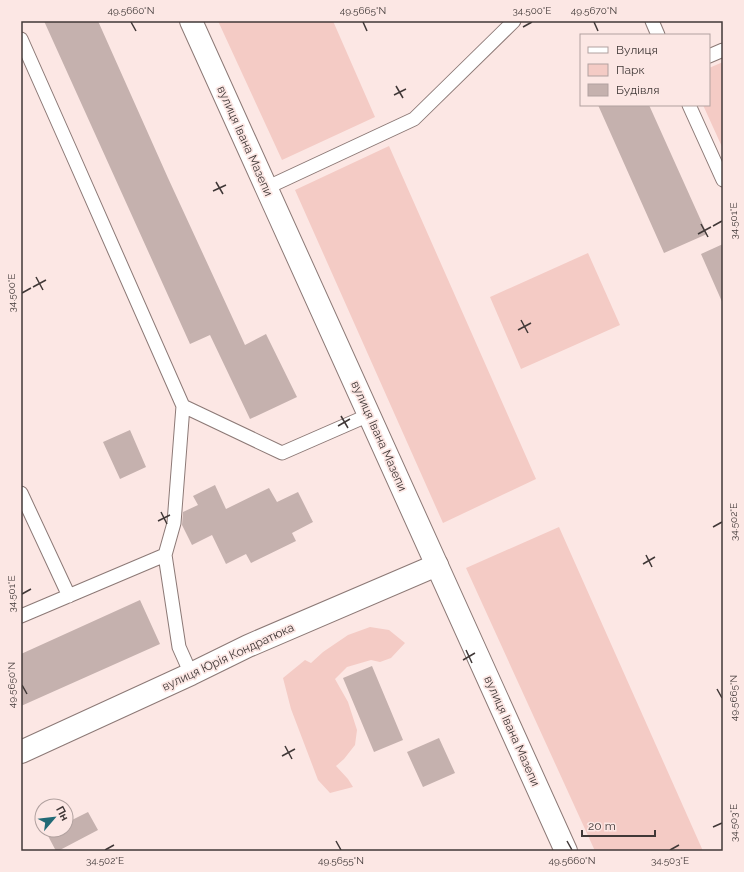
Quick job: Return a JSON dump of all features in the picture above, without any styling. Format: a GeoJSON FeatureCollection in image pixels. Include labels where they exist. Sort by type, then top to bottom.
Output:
{"type":"FeatureCollection","features":[{"type":"Feature","properties":{"kind":"main road","name":"вулиця Івана Мазепи"},"geometry":{"type":"LineString","coordinates":[[191,21],[566,851]]}},
{"type":"Feature","properties":{"kind":"main road","name":"вулиця Юрія Кондратюка"},"geometry":{"type":"LineString","coordinates":[[21,752],[191,674],[248,646],[437,565]]}},
{"type":"Feature","properties":{"kind":"lane"},"geometry":{"type":"LineString","coordinates":[[266,188],[414,119],[514,21]]}},
{"type":"Feature","properties":{"kind":"lane"},"geometry":{"type":"LineString","coordinates":[[652,21],[658,34]]}},
{"type":"Feature","properties":{"kind":"lane"},"geometry":{"type":"LineString","coordinates":[[21,39],[183,406],[174,523],[165,555],[180,647],[191,674]]}},
{"type":"Feature","properties":{"kind":"lane"},"geometry":{"type":"LineString","coordinates":[[710,56],[723,50]]}},
{"type":"Feature","properties":{"kind":"lane"},"geometry":{"type":"LineString","coordinates":[[689,106],[723,180]]}},
{"type":"Feature","properties":{"kind":"lane"},"geometry":{"type":"LineString","coordinates":[[183,406],[282,453],[369,415]]}},
{"type":"Feature","properties":{"kind":"lane"},"geometry":{"type":"LineString","coordinates":[[21,493],[69,596]]}},
{"type":"Feature","properties":{"kind":"lane"},"geometry":{"type":"LineString","coordinates":[[21,616],[165,555]]}},
{"type":"Feature","properties":{"kind":"green space"},"geometry":{"type":"Polygon","coordinates":[[[218,21],[333,21],[375,117],[282,160],[218,21]]]}},
{"type":"Feature","properties":{"kind":"green space"},"geometry":{"type":"Polygon","coordinates":[[[723,62],[723,149],[703,106],[710,106],[710,68],[723,62]]]}},
{"type":"Feature","properties":{"kind":"green space"},"geometry":{"type":"Polygon","coordinates":[[[389,146],[536,479],[443,523],[295,190],[389,146]]]}},
{"type":"Feature","properties":{"kind":"green space"},"geometry":{"type":"Polygon","coordinates":[[[588,253],[620,325],[521,369],[490,297],[588,253]]]}},
{"type":"Feature","properties":{"kind":"green space"},"geometry":{"type":"Polygon","coordinates":[[[559,527],[703,851],[595,851],[466,568],[559,527]]]}},
{"type":"Feature","properties":{"kind":"green space"},"geometry":{"type":"Polygon","coordinates":[[[370,627],[389,630],[405,643],[391,658],[380,662],[371,660],[347,667],[335,679],[348,702],[357,730],[355,745],[344,759],[336,766],[353,787],[330,793],[318,780],[291,709],[283,678],[305,660],[311,663],[323,652],[348,635],[370,627]]]}},
{"type":"Feature","properties":{"kind":"building"},"geometry":{"type":"Polygon","coordinates":[[[44,21],[98,21],[245,345],[266,334],[297,397],[250,419],[210,335],[190,344],[44,21]]]}},
{"type":"Feature","properties":{"kind":"building"},"geometry":{"type":"Polygon","coordinates":[[[598,106],[649,106],[707,234],[664,253],[598,106]]]}},
{"type":"Feature","properties":{"kind":"building"},"geometry":{"type":"Polygon","coordinates":[[[723,244],[723,304],[701,254],[723,244]]]}},
{"type":"Feature","properties":{"kind":"building"},"geometry":{"type":"Polygon","coordinates":[[[130,430],[146,467],[120,479],[103,442],[130,430]]]}},
{"type":"Feature","properties":{"kind":"building"},"geometry":{"type":"Polygon","coordinates":[[[215,485],[226,509],[269,488],[277,502],[298,492],[313,522],[292,533],[296,541],[251,563],[246,554],[226,564],[212,535],[192,545],[182,525],[183,512],[198,505],[193,496],[215,485]]]}},
{"type":"Feature","properties":{"kind":"building"},"geometry":{"type":"Polygon","coordinates":[[[140,600],[160,644],[21,706],[21,654],[140,600]]]}},
{"type":"Feature","properties":{"kind":"building"},"geometry":{"type":"Polygon","coordinates":[[[372,666],[403,740],[374,752],[343,678],[372,666]]]}},
{"type":"Feature","properties":{"kind":"building"},"geometry":{"type":"Polygon","coordinates":[[[439,738],[455,773],[423,787],[407,752],[439,738]]]}},
{"type":"Feature","properties":{"kind":"building"},"geometry":{"type":"Polygon","coordinates":[[[88,812],[98,830],[56,851],[49,838],[74,838],[74,819],[88,812]]]}}]}
